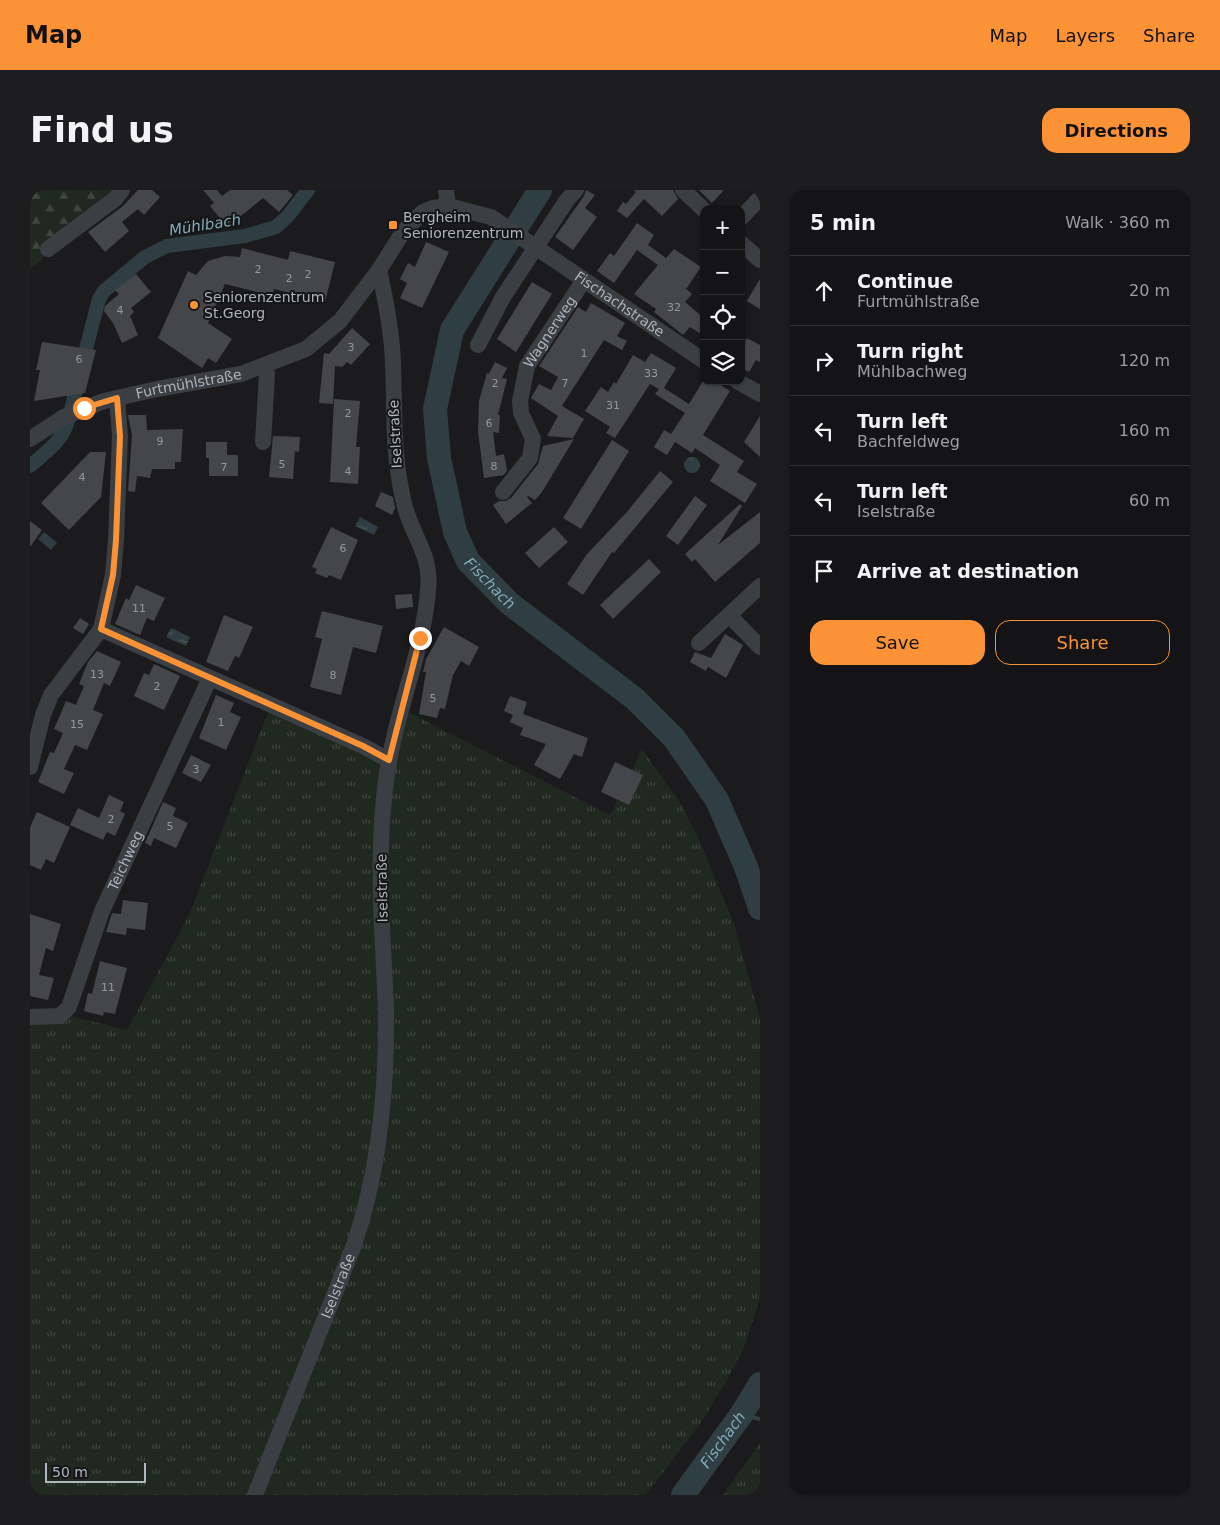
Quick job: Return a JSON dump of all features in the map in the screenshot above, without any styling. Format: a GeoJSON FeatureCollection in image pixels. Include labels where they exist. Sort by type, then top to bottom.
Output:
{"type":"FeatureCollection","features":[{"type":"Feature","properties":{"kind":"street"},"geometry":{"type":"LineString","coordinates":[[48,249],[115,199],[122,190]]}},
{"type":"Feature","properties":{"kind":"street"},"geometry":{"type":"LineString","coordinates":[[478,345],[503,297],[567,200],[576,190]]}},
{"type":"Feature","properties":{"kind":"street"},"geometry":{"type":"LineString","coordinates":[[683,190],[700,206]]}},
{"type":"Feature","properties":{"kind":"street","name":"Fischachstraße"},"geometry":{"type":"LineString","coordinates":[[447,198],[496,221],[700,358]]}},
{"type":"Feature","properties":{"kind":"street","name":"Furtmühlstraße"},"geometry":{"type":"LineString","coordinates":[[30,439],[84,408],[117,398],[241,374],[306,349],[340,321],[379,270],[403,232],[423,212],[433,208],[447,198]]}},
{"type":"Feature","properties":{"kind":"street"},"geometry":{"type":"LineString","coordinates":[[745,214],[760,198]]}},
{"type":"Feature","properties":{"kind":"street"},"geometry":{"type":"LineString","coordinates":[[745,247],[760,260]]}},
{"type":"Feature","properties":{"kind":"street","name":"Iselstraße"},"geometry":{"type":"LineString","coordinates":[[255,1495],[354,1245],[367,1207],[380,1137],[385,1041],[381,848],[389,760],[420,638],[426,608],[429,568],[412,529],[395,464],[392,346],[387,302],[379,270]]}},
{"type":"Feature","properties":{"kind":"street","name":"Wagnerweg"},"geometry":{"type":"LineString","coordinates":[[503,492],[530,458],[534,439],[521,413],[520,401],[527,366],[584,280]]}},
{"type":"Feature","properties":{"kind":"street"},"geometry":{"type":"LineString","coordinates":[[263,442],[267,374],[265,365]]}},
{"type":"Feature","properties":{"kind":"street"},"geometry":{"type":"LineString","coordinates":[[745,385],[760,394]]}},
{"type":"Feature","properties":{"kind":"street"},"geometry":{"type":"LineString","coordinates":[[30,767],[43,715],[51,695],[101,629],[113,575],[116,540],[120,436],[117,398]]}},
{"type":"Feature","properties":{"kind":"street"},"geometry":{"type":"LineString","coordinates":[[699,643],[760,586]]}},
{"type":"Feature","properties":{"kind":"street"},"geometry":{"type":"LineString","coordinates":[[730,616],[760,647]]}},
{"type":"Feature","properties":{"kind":"street"},"geometry":{"type":"LineString","coordinates":[[101,629],[363,746],[389,760]]}},
{"type":"Feature","properties":{"kind":"street","name":"Teichweg"},"geometry":{"type":"LineString","coordinates":[[30,1017],[60,1016],[69,1007],[102,911],[210,678]]}},
{"type":"Feature","properties":{"kind":"green space"},"geometry":{"type":"Polygon","coordinates":[[[30,190],[119,190],[113,197],[41,244],[43,259],[30,269],[30,190]]]}},
{"type":"Feature","properties":{"kind":"green space"},"geometry":{"type":"Polygon","coordinates":[[[269,710],[394,768],[406,711],[610,815],[642,749],[681,804],[697,835],[734,924],[760,1019],[760,1292],[758,1305],[743,1350],[724,1385],[700,1424],[646,1495],[30,1495],[30,1020],[71,1016],[127,1030],[189,915],[269,710]]]}},
{"type":"Feature","properties":{"kind":"green space"},"geometry":{"type":"Polygon","coordinates":[[[760,1443],[760,1495],[723,1495],[760,1443]]]}},
{"type":"Feature","properties":{"kind":"water"},"geometry":{"type":"Polygon","coordinates":[[[692,457],[698,459],[700,465],[698,471],[692,473],[686,471],[684,465],[686,459],[692,457]]]}},
{"type":"Feature","properties":{"kind":"water"},"geometry":{"type":"Polygon","coordinates":[[[360,517],[378,527],[374,535],[355,526],[360,517]]]}},
{"type":"Feature","properties":{"kind":"water"},"geometry":{"type":"Polygon","coordinates":[[[44,532],[57,543],[51,550],[38,539],[44,532]]]}},
{"type":"Feature","properties":{"kind":"water"},"geometry":{"type":"Polygon","coordinates":[[[171,628],[190,637],[186,646],[166,637],[171,628]]]}},
{"type":"Feature","properties":{"kind":"building"},"geometry":{"type":"Polygon","coordinates":[[[138,190],[152,190],[160,197],[144,215],[138,209],[122,222],[129,231],[105,252],[88,232],[123,206],[138,190]]]}},
{"type":"Feature","properties":{"kind":"building"},"geometry":{"type":"Polygon","coordinates":[[[203,190],[217,190],[222,196],[230,190],[287,190],[293,195],[279,212],[263,198],[227,227],[210,206],[214,203],[203,190]]]}},
{"type":"Feature","properties":{"kind":"building"},"geometry":{"type":"Polygon","coordinates":[[[586,190],[595,195],[585,208],[597,217],[573,250],[555,237],[584,196],[586,190]]]}},
{"type":"Feature","properties":{"kind":"building"},"geometry":{"type":"Polygon","coordinates":[[[634,190],[673,190],[678,199],[662,216],[644,199],[627,218],[617,211],[623,202],[626,204],[636,192],[634,190]]]}},
{"type":"Feature","properties":{"kind":"building"},"geometry":{"type":"Polygon","coordinates":[[[699,190],[724,190],[712,203],[699,190]]]}},
{"type":"Feature","properties":{"kind":"building"},"geometry":{"type":"Polygon","coordinates":[[[637,223],[654,235],[648,245],[666,258],[674,249],[700,266],[686,289],[692,294],[685,302],[700,315],[700,333],[690,327],[683,335],[654,312],[656,309],[634,294],[658,265],[637,250],[614,283],[597,271],[610,253],[614,256],[637,223]]]}},
{"type":"Feature","properties":{"kind":"building"},"geometry":{"type":"Polygon","coordinates":[[[426,242],[449,252],[422,308],[400,298],[407,283],[400,279],[408,263],[415,267],[426,242]]]}},
{"type":"Feature","properties":{"kind":"building"},"geometry":{"type":"Polygon","coordinates":[[[242,248],[288,260],[290,251],[335,262],[325,302],[274,289],[273,296],[225,284],[208,323],[232,339],[216,363],[208,358],[202,368],[158,338],[188,271],[196,275],[208,261],[225,256],[240,257],[242,248]]]}},
{"type":"Feature","properties":{"kind":"building"},"geometry":{"type":"Polygon","coordinates":[[[136,274],[151,292],[131,308],[134,312],[130,316],[138,335],[122,343],[113,323],[104,311],[105,306],[119,294],[115,290],[136,274]]]}},
{"type":"Feature","properties":{"kind":"building"},"geometry":{"type":"Polygon","coordinates":[[[760,279],[760,309],[747,301],[760,279]]]}},
{"type":"Feature","properties":{"kind":"building"},"geometry":{"type":"Polygon","coordinates":[[[532,282],[552,294],[516,352],[497,339],[532,282]]]}},
{"type":"Feature","properties":{"kind":"building"},"geometry":{"type":"Polygon","coordinates":[[[591,303],[625,323],[617,336],[627,341],[622,350],[604,340],[562,406],[584,419],[573,438],[547,436],[558,416],[531,398],[539,384],[551,390],[558,377],[539,366],[578,307],[586,312],[591,303]]]}},
{"type":"Feature","properties":{"kind":"building"},"geometry":{"type":"Polygon","coordinates":[[[352,328],[370,344],[351,365],[347,362],[342,367],[335,366],[333,404],[319,403],[324,353],[329,354],[352,328]]]}},
{"type":"Feature","properties":{"kind":"building"},"geometry":{"type":"Polygon","coordinates":[[[747,338],[760,345],[760,362],[756,360],[749,372],[745,370],[745,342],[747,338]]]}},
{"type":"Feature","properties":{"kind":"building"},"geometry":{"type":"Polygon","coordinates":[[[42,342],[96,350],[85,393],[34,401],[40,370],[36,370],[42,342]]]}},
{"type":"Feature","properties":{"kind":"building"},"geometry":{"type":"Polygon","coordinates":[[[651,353],[676,368],[664,388],[689,404],[701,385],[720,385],[730,391],[703,435],[744,461],[737,472],[757,484],[745,503],[710,481],[720,465],[695,448],[692,453],[675,442],[667,455],[654,447],[664,430],[671,434],[685,413],[655,394],[659,389],[650,384],[615,438],[606,433],[610,427],[585,411],[601,387],[608,392],[614,382],[616,384],[633,355],[645,362],[651,353]]]}},
{"type":"Feature","properties":{"kind":"building"},"geometry":{"type":"Polygon","coordinates":[[[495,362],[507,368],[502,378],[507,379],[498,415],[500,415],[499,433],[493,432],[496,456],[504,454],[507,470],[504,475],[484,478],[478,431],[479,401],[487,373],[489,374],[495,362]]]}},
{"type":"Feature","properties":{"kind":"building"},"geometry":{"type":"Polygon","coordinates":[[[334,399],[360,401],[356,447],[360,447],[358,484],[330,482],[334,399]]]}},
{"type":"Feature","properties":{"kind":"building"},"geometry":{"type":"Polygon","coordinates":[[[128,415],[146,415],[147,430],[183,429],[181,462],[175,462],[175,469],[152,469],[150,478],[137,476],[135,492],[128,491],[132,435],[128,415]]]}},
{"type":"Feature","properties":{"kind":"building"},"geometry":{"type":"Polygon","coordinates":[[[760,416],[760,457],[744,442],[760,416]]]}},
{"type":"Feature","properties":{"kind":"building"},"geometry":{"type":"Polygon","coordinates":[[[273,436],[300,437],[299,452],[295,451],[293,479],[269,477],[273,436]]]}},
{"type":"Feature","properties":{"kind":"building"},"geometry":{"type":"Polygon","coordinates":[[[574,439],[542,492],[535,500],[528,496],[532,503],[506,524],[493,505],[499,501],[506,501],[511,498],[538,464],[543,446],[574,439]]]}},
{"type":"Feature","properties":{"kind":"building"},"geometry":{"type":"Polygon","coordinates":[[[612,440],[629,451],[581,529],[563,518],[612,440]]]}},
{"type":"Feature","properties":{"kind":"building"},"geometry":{"type":"Polygon","coordinates":[[[206,442],[227,442],[227,455],[238,455],[238,476],[209,476],[209,458],[206,458],[206,442]]]}},
{"type":"Feature","properties":{"kind":"building"},"geometry":{"type":"Polygon","coordinates":[[[90,452],[106,452],[101,497],[69,530],[41,503],[90,452]]]}},
{"type":"Feature","properties":{"kind":"building"},"geometry":{"type":"Polygon","coordinates":[[[660,471],[673,482],[614,553],[612,552],[583,595],[567,584],[587,554],[627,512],[660,471]]]}},
{"type":"Feature","properties":{"kind":"building"},"geometry":{"type":"Polygon","coordinates":[[[381,492],[393,497],[395,508],[392,515],[375,506],[381,492]]]}},
{"type":"Feature","properties":{"kind":"building"},"geometry":{"type":"Polygon","coordinates":[[[695,496],[707,505],[678,545],[666,536],[695,496]]]}},
{"type":"Feature","properties":{"kind":"building"},"geometry":{"type":"Polygon","coordinates":[[[740,504],[742,506],[718,545],[760,512],[760,543],[715,582],[695,559],[692,562],[685,554],[740,504]]]}},
{"type":"Feature","properties":{"kind":"building"},"geometry":{"type":"Polygon","coordinates":[[[30,521],[42,530],[30,547],[30,521]]]}},
{"type":"Feature","properties":{"kind":"building"},"geometry":{"type":"Polygon","coordinates":[[[331,527],[358,540],[341,580],[329,575],[327,578],[315,573],[317,569],[312,567],[331,527]]]}},
{"type":"Feature","properties":{"kind":"building"},"geometry":{"type":"Polygon","coordinates":[[[554,527],[568,542],[539,568],[525,553],[554,527]]]}},
{"type":"Feature","properties":{"kind":"building"},"geometry":{"type":"Polygon","coordinates":[[[649,559],[661,572],[613,619],[600,605],[649,559]]]}},
{"type":"Feature","properties":{"kind":"building"},"geometry":{"type":"Polygon","coordinates":[[[136,585],[165,598],[154,621],[147,618],[140,635],[115,624],[126,598],[129,600],[136,585]]]}},
{"type":"Feature","properties":{"kind":"building"},"geometry":{"type":"Polygon","coordinates":[[[412,594],[413,607],[396,609],[395,595],[412,594]]]}},
{"type":"Feature","properties":{"kind":"building"},"geometry":{"type":"Polygon","coordinates":[[[322,611],[383,626],[376,653],[353,647],[341,695],[310,687],[322,639],[315,637],[322,611]]]}},
{"type":"Feature","properties":{"kind":"building"},"geometry":{"type":"Polygon","coordinates":[[[224,615],[253,627],[239,658],[235,656],[228,671],[206,662],[224,615]]]}},
{"type":"Feature","properties":{"kind":"building"},"geometry":{"type":"Polygon","coordinates":[[[80,618],[89,624],[83,634],[73,628],[80,618]]]}},
{"type":"Feature","properties":{"kind":"building"},"geometry":{"type":"Polygon","coordinates":[[[444,627],[479,647],[469,666],[461,661],[453,675],[445,709],[440,708],[437,718],[419,714],[426,672],[423,672],[426,659],[444,627]]]}},
{"type":"Feature","properties":{"kind":"building"},"geometry":{"type":"Polygon","coordinates":[[[725,634],[743,645],[726,678],[708,667],[706,671],[690,662],[695,652],[711,658],[725,634]]]}},
{"type":"Feature","properties":{"kind":"building"},"geometry":{"type":"Polygon","coordinates":[[[97,651],[121,662],[110,686],[104,683],[93,710],[103,714],[87,750],[75,745],[64,769],[74,773],[64,794],[38,782],[50,752],[54,753],[63,733],[54,729],[66,701],[76,705],[84,686],[79,684],[88,662],[97,651]]]}},
{"type":"Feature","properties":{"kind":"building"},"geometry":{"type":"Polygon","coordinates":[[[154,664],[180,676],[164,710],[134,696],[144,673],[149,675],[154,664]]]}},
{"type":"Feature","properties":{"kind":"building"},"geometry":{"type":"Polygon","coordinates":[[[216,695],[234,703],[230,712],[241,717],[226,750],[199,738],[216,695]]]}},
{"type":"Feature","properties":{"kind":"building"},"geometry":{"type":"Polygon","coordinates":[[[510,696],[527,702],[523,714],[588,738],[582,757],[574,754],[560,779],[534,765],[546,744],[520,735],[523,728],[510,722],[513,715],[504,711],[510,696]]]}},
{"type":"Feature","properties":{"kind":"building"},"geometry":{"type":"Polygon","coordinates":[[[191,755],[211,765],[201,782],[182,773],[191,755]]]}},
{"type":"Feature","properties":{"kind":"building"},"geometry":{"type":"Polygon","coordinates":[[[615,762],[643,775],[629,805],[601,792],[615,762]]]}},
{"type":"Feature","properties":{"kind":"building"},"geometry":{"type":"Polygon","coordinates":[[[109,795],[124,802],[120,811],[125,814],[115,836],[107,832],[103,840],[70,825],[78,808],[99,818],[109,795]]]}},
{"type":"Feature","properties":{"kind":"building"},"geometry":{"type":"Polygon","coordinates":[[[163,802],[176,808],[173,816],[188,823],[176,848],[154,838],[151,846],[145,843],[163,802]]]}},
{"type":"Feature","properties":{"kind":"building"},"geometry":{"type":"Polygon","coordinates":[[[37,812],[70,827],[54,863],[46,859],[41,870],[30,865],[30,827],[37,812]]]}},
{"type":"Feature","properties":{"kind":"building"},"geometry":{"type":"Polygon","coordinates":[[[123,900],[148,903],[145,930],[127,928],[126,935],[106,932],[112,913],[121,914],[123,900]]]}},
{"type":"Feature","properties":{"kind":"building"},"geometry":{"type":"Polygon","coordinates":[[[30,914],[61,924],[53,951],[46,948],[39,975],[54,978],[48,1000],[30,996],[30,914]]]}},
{"type":"Feature","properties":{"kind":"building"},"geometry":{"type":"Polygon","coordinates":[[[100,961],[127,968],[115,1014],[104,1012],[103,1016],[84,1011],[88,993],[92,994],[100,961]]]}},
{"type":"Feature","properties":{"kind":"waterway","name":"Mühlbach"},"geometry":{"type":"LineString","coordinates":[[86,349],[99,299],[104,291],[145,257],[167,246],[245,236],[276,227],[288,216],[308,190]]}},
{"type":"Feature","properties":{"kind":"waterway","name":"Fischach"},"geometry":{"type":"LineString","coordinates":[[540,190],[452,330],[435,409],[439,458],[455,532],[468,561],[509,603],[635,699],[674,738],[717,800],[746,867],[760,908]]}},
{"type":"Feature","properties":{"kind":"waterway","name":"Mühlbach"},"geometry":{"type":"LineString","coordinates":[[30,466],[50,449],[62,435],[69,419],[75,393]]}},
{"type":"Feature","properties":{"kind":"waterway","name":"Fischach"},"geometry":{"type":"LineString","coordinates":[[683,1495],[741,1415],[760,1384]]}},
{"type":"Feature","properties":{"kind":"waterway"},"geometry":{"type":"LineString","coordinates":[[741,1415],[760,1419]]}},
{"type":"Feature","properties":{"kind":"place","name":"Bergheim Seniorenzentrum"},"geometry":{"type":"Point","coordinates":[393,225]}},
{"type":"Feature","properties":{"kind":"place","name":"Seniorenzentrum St.Georg"},"geometry":{"type":"Point","coordinates":[194,305]}},
{"type":"Feature","properties":{"kind":"route"},"geometry":{"type":"LineString","coordinates":[[84,408],[117,398],[120,436],[119,486],[113,575],[101,629],[363,746],[389,760],[420,638]]}}]}
